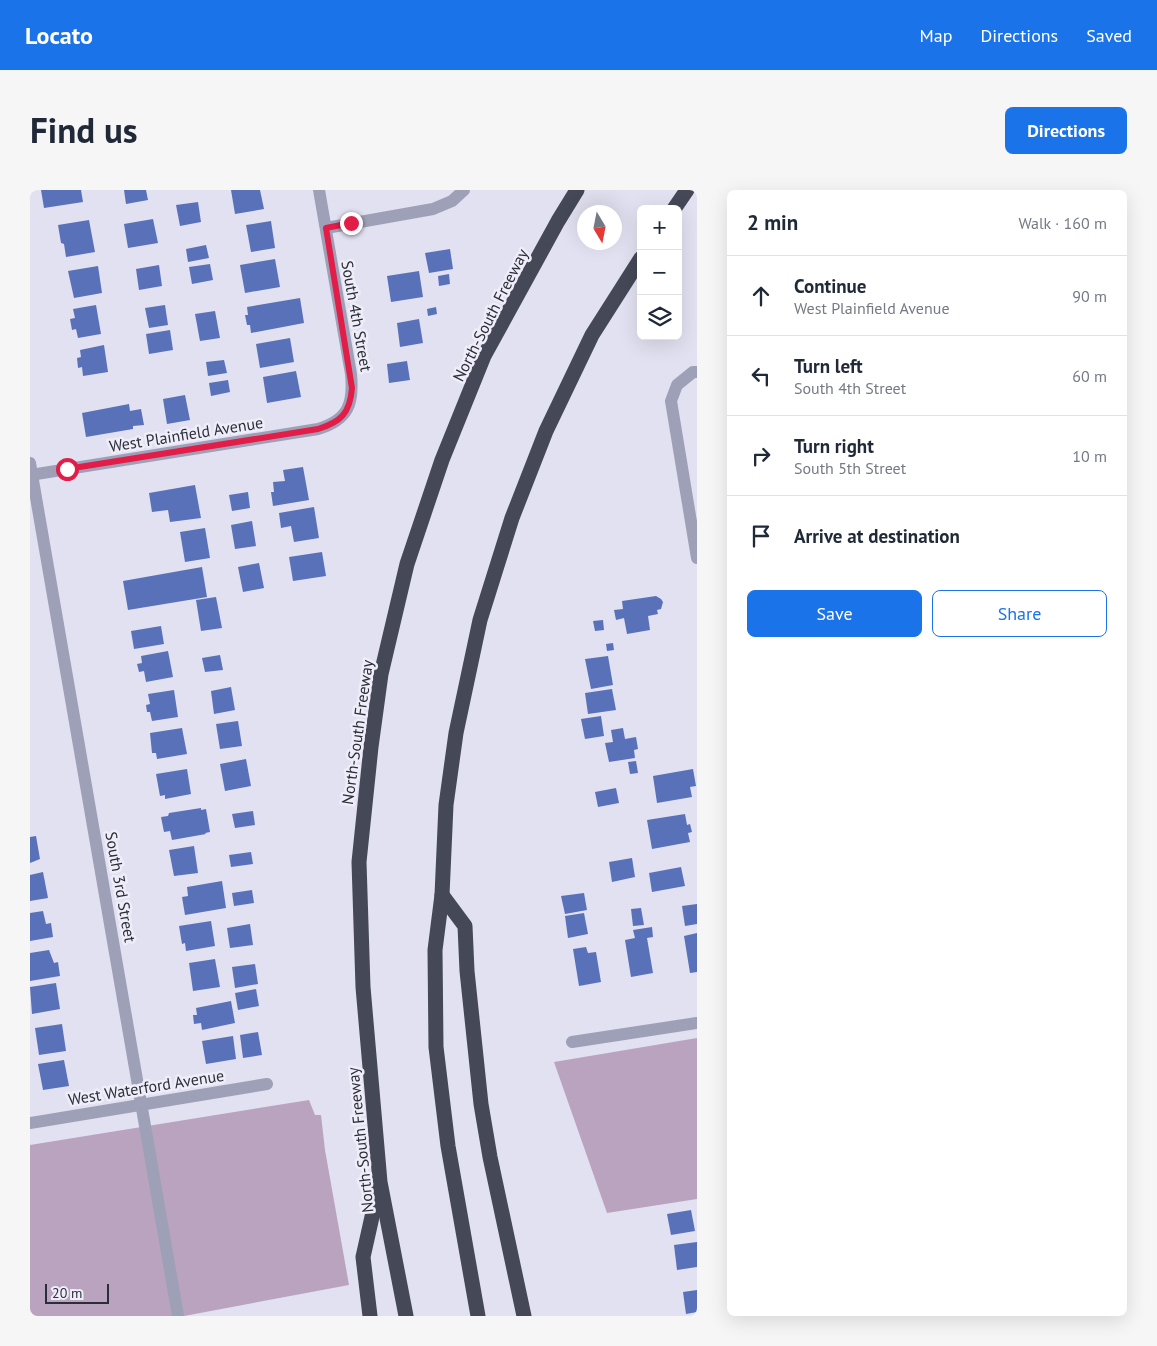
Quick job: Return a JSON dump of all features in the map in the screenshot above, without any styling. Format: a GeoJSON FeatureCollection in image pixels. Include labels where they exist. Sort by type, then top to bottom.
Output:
{"type":"FeatureCollection","features":[{"type":"Feature","properties":{"kind":"highway","name":"North-South Freeway"},"geometry":{"type":"LineString","coordinates":[[406,1316],[380,1182],[363,987],[359,862],[381,674],[406,564],[442,460],[484,356],[577,190]]}},
{"type":"Feature","properties":{"kind":"highway"},"geometry":{"type":"LineString","coordinates":[[677,205],[687,190]]}},
{"type":"Feature","properties":{"kind":"highway"},"geometry":{"type":"LineString","coordinates":[[478,1316],[448,1146],[436,1047],[434,950],[442,894],[446,805],[456,733],[480,620],[512,518],[546,432],[592,335],[637,264]]}},
{"type":"Feature","properties":{"kind":"highway"},"geometry":{"type":"LineString","coordinates":[[442,894],[466,926],[467,971],[481,1104],[490,1157],[524,1316]]}},
{"type":"Feature","properties":{"kind":"highway"},"geometry":{"type":"LineString","coordinates":[[370,1316],[363,1257],[380,1182]]}},
{"type":"Feature","properties":{"kind":"street","name":"South 4th Street"},"geometry":{"type":"LineString","coordinates":[[319,190],[352,388],[352,398],[343,417]]}},
{"type":"Feature","properties":{"kind":"street"},"geometry":{"type":"LineString","coordinates":[[326,228],[443,206],[464,190]]}},
{"type":"Feature","properties":{"kind":"street"},"geometry":{"type":"LineString","coordinates":[[697,372],[693,372],[676,385],[671,401],[697,558]]}},
{"type":"Feature","properties":{"kind":"street","name":"West Plainfield Avenue"},"geometry":{"type":"LineString","coordinates":[[31,471],[318,429],[336,423],[343,417]]}},
{"type":"Feature","properties":{"kind":"street","name":"South 3rd Street"},"geometry":{"type":"LineString","coordinates":[[31,471],[178,1316]]}},
{"type":"Feature","properties":{"kind":"street"},"geometry":{"type":"LineString","coordinates":[[572,1042],[697,1023]]}},
{"type":"Feature","properties":{"kind":"street","name":"West Waterford Avenue"},"geometry":{"type":"LineString","coordinates":[[30,1123],[267,1084]]}},
{"type":"Feature","properties":{"kind":"shaded area"},"geometry":{"type":"Polygon","coordinates":[[[697,1038],[697,1199],[607,1213],[554,1062],[697,1038]]]}},
{"type":"Feature","properties":{"kind":"shaded area"},"geometry":{"type":"Polygon","coordinates":[[[309,1100],[315,1115],[321,1115],[325,1150],[349,1285],[184,1316],[30,1316],[30,1145],[309,1100]]]}},
{"type":"Feature","properties":{"kind":"building"},"geometry":{"type":"Polygon","coordinates":[[[41,190],[81,190],[83,202],[44,208],[41,190]]]}},
{"type":"Feature","properties":{"kind":"building"},"geometry":{"type":"Polygon","coordinates":[[[124,190],[146,190],[148,200],[126,204],[124,190]]]}},
{"type":"Feature","properties":{"kind":"building"},"geometry":{"type":"Polygon","coordinates":[[[231,190],[260,190],[264,209],[235,214],[231,190]]]}},
{"type":"Feature","properties":{"kind":"building"},"geometry":{"type":"Polygon","coordinates":[[[198,202],[201,222],[180,226],[176,205],[198,202]]]}},
{"type":"Feature","properties":{"kind":"building"},"geometry":{"type":"Polygon","coordinates":[[[153,219],[158,243],[128,248],[124,224],[153,219]]]}},
{"type":"Feature","properties":{"kind":"building"},"geometry":{"type":"Polygon","coordinates":[[[89,220],[95,252],[66,257],[58,225],[89,220]]]}},
{"type":"Feature","properties":{"kind":"building"},"geometry":{"type":"Polygon","coordinates":[[[271,221],[275,248],[251,252],[246,225],[271,221]]]}},
{"type":"Feature","properties":{"kind":"building"},"geometry":{"type":"Polygon","coordinates":[[[206,245],[209,258],[188,262],[186,249],[206,245]]]}},
{"type":"Feature","properties":{"kind":"building"},"geometry":{"type":"Polygon","coordinates":[[[450,249],[453,269],[429,273],[425,253],[450,249]]]}},
{"type":"Feature","properties":{"kind":"building"},"geometry":{"type":"Polygon","coordinates":[[[275,259],[280,287],[245,293],[240,265],[275,259]]]}},
{"type":"Feature","properties":{"kind":"building"},"geometry":{"type":"Polygon","coordinates":[[[210,264],[213,280],[192,284],[189,267],[210,264]]]}},
{"type":"Feature","properties":{"kind":"building"},"geometry":{"type":"Polygon","coordinates":[[[159,265],[162,286],[139,290],[136,269],[159,265]]]}},
{"type":"Feature","properties":{"kind":"building"},"geometry":{"type":"Polygon","coordinates":[[[98,266],[102,293],[74,298],[68,271],[98,266]]]}},
{"type":"Feature","properties":{"kind":"building"},"geometry":{"type":"Polygon","coordinates":[[[419,271],[423,297],[391,302],[387,276],[419,271]]]}},
{"type":"Feature","properties":{"kind":"building"},"geometry":{"type":"Polygon","coordinates":[[[449,274],[450,284],[439,286],[438,276],[449,274]]]}},
{"type":"Feature","properties":{"kind":"building"},"geometry":{"type":"Polygon","coordinates":[[[300,298],[304,323],[251,333],[250,325],[247,325],[245,315],[248,315],[247,307],[300,298]]]}},
{"type":"Feature","properties":{"kind":"building"},"geometry":{"type":"Polygon","coordinates":[[[96,305],[101,334],[78,338],[76,329],[72,330],[70,319],[75,318],[73,309],[96,305]]]}},
{"type":"Feature","properties":{"kind":"building"},"geometry":{"type":"Polygon","coordinates":[[[165,305],[168,325],[149,328],[145,308],[165,305]]]}},
{"type":"Feature","properties":{"kind":"building"},"geometry":{"type":"Polygon","coordinates":[[[436,307],[437,314],[428,316],[427,309],[436,307]]]}},
{"type":"Feature","properties":{"kind":"building"},"geometry":{"type":"Polygon","coordinates":[[[215,311],[220,338],[200,341],[195,314],[215,311]]]}},
{"type":"Feature","properties":{"kind":"building"},"geometry":{"type":"Polygon","coordinates":[[[419,319],[423,343],[400,347],[397,323],[419,319]]]}},
{"type":"Feature","properties":{"kind":"building"},"geometry":{"type":"Polygon","coordinates":[[[170,330],[173,350],[149,354],[146,334],[170,330]]]}},
{"type":"Feature","properties":{"kind":"building"},"geometry":{"type":"Polygon","coordinates":[[[290,338],[294,362],[260,368],[256,344],[290,338]]]}},
{"type":"Feature","properties":{"kind":"building"},"geometry":{"type":"Polygon","coordinates":[[[104,345],[108,372],[83,376],[82,367],[78,368],[77,358],[81,357],[80,350],[104,345]]]}},
{"type":"Feature","properties":{"kind":"building"},"geometry":{"type":"Polygon","coordinates":[[[224,360],[227,373],[208,376],[206,362],[224,360]]]}},
{"type":"Feature","properties":{"kind":"building"},"geometry":{"type":"Polygon","coordinates":[[[407,361],[410,380],[389,383],[387,364],[407,361]]]}},
{"type":"Feature","properties":{"kind":"building"},"geometry":{"type":"Polygon","coordinates":[[[296,371],[301,397],[267,403],[263,377],[296,371]]]}},
{"type":"Feature","properties":{"kind":"building"},"geometry":{"type":"Polygon","coordinates":[[[228,380],[230,392],[211,396],[209,383],[228,380]]]}},
{"type":"Feature","properties":{"kind":"building"},"geometry":{"type":"Polygon","coordinates":[[[185,395],[190,420],[167,424],[163,399],[185,395]]]}},
{"type":"Feature","properties":{"kind":"building"},"geometry":{"type":"Polygon","coordinates":[[[129,404],[130,411],[141,409],[144,425],[133,426],[133,429],[86,437],[82,413],[129,404]]]}},
{"type":"Feature","properties":{"kind":"building"},"geometry":{"type":"Polygon","coordinates":[[[303,467],[309,500],[273,506],[271,492],[274,492],[273,482],[285,481],[283,470],[303,467]]]}},
{"type":"Feature","properties":{"kind":"building"},"geometry":{"type":"Polygon","coordinates":[[[195,485],[201,518],[170,522],[168,510],[152,512],[149,493],[195,485]]]}},
{"type":"Feature","properties":{"kind":"building"},"geometry":{"type":"Polygon","coordinates":[[[248,492],[250,508],[232,511],[229,495],[248,492]]]}},
{"type":"Feature","properties":{"kind":"building"},"geometry":{"type":"Polygon","coordinates":[[[314,507],[319,538],[294,542],[291,526],[281,528],[279,513],[314,507]]]}},
{"type":"Feature","properties":{"kind":"building"},"geometry":{"type":"Polygon","coordinates":[[[252,521],[256,546],[235,549],[231,525],[252,521]]]}},
{"type":"Feature","properties":{"kind":"building"},"geometry":{"type":"Polygon","coordinates":[[[205,528],[210,558],[185,562],[180,532],[205,528]]]}},
{"type":"Feature","properties":{"kind":"building"},"geometry":{"type":"Polygon","coordinates":[[[322,552],[326,576],[293,581],[289,557],[322,552]]]}},
{"type":"Feature","properties":{"kind":"building"},"geometry":{"type":"Polygon","coordinates":[[[259,563],[264,588],[243,592],[238,567],[259,563]]]}},
{"type":"Feature","properties":{"kind":"building"},"geometry":{"type":"Polygon","coordinates":[[[202,567],[207,597],[128,610],[123,581],[202,567]]]}},
{"type":"Feature","properties":{"kind":"building"},"geometry":{"type":"Polygon","coordinates":[[[656,596],[663,602],[661,609],[657,610],[658,614],[648,616],[650,630],[627,634],[624,618],[616,620],[614,610],[623,609],[622,601],[656,596]]]}},
{"type":"Feature","properties":{"kind":"building"},"geometry":{"type":"Polygon","coordinates":[[[216,597],[222,628],[201,631],[196,600],[216,597]]]}},
{"type":"Feature","properties":{"kind":"building"},"geometry":{"type":"Polygon","coordinates":[[[603,620],[604,630],[595,631],[593,621],[603,620]]]}},
{"type":"Feature","properties":{"kind":"building"},"geometry":{"type":"Polygon","coordinates":[[[161,626],[164,644],[134,649],[131,631],[161,626]]]}},
{"type":"Feature","properties":{"kind":"building"},"geometry":{"type":"Polygon","coordinates":[[[613,643],[614,650],[607,651],[606,644],[613,643]]]}},
{"type":"Feature","properties":{"kind":"building"},"geometry":{"type":"Polygon","coordinates":[[[168,651],[173,677],[146,682],[144,671],[139,672],[137,664],[142,663],[141,656],[168,651]]]}},
{"type":"Feature","properties":{"kind":"building"},"geometry":{"type":"Polygon","coordinates":[[[220,655],[223,670],[205,672],[202,658],[220,655]]]}},
{"type":"Feature","properties":{"kind":"building"},"geometry":{"type":"Polygon","coordinates":[[[608,656],[613,685],[591,689],[585,659],[608,656]]]}},
{"type":"Feature","properties":{"kind":"building"},"geometry":{"type":"Polygon","coordinates":[[[231,687],[235,710],[214,714],[211,691],[231,687]]]}},
{"type":"Feature","properties":{"kind":"building"},"geometry":{"type":"Polygon","coordinates":[[[612,689],[616,710],[588,714],[585,693],[612,689]]]}},
{"type":"Feature","properties":{"kind":"building"},"geometry":{"type":"Polygon","coordinates":[[[174,690],[178,717],[152,721],[150,712],[147,712],[146,705],[150,704],[148,694],[174,690]]]}},
{"type":"Feature","properties":{"kind":"building"},"geometry":{"type":"Polygon","coordinates":[[[601,716],[604,736],[585,739],[581,719],[601,716]]]}},
{"type":"Feature","properties":{"kind":"building"},"geometry":{"type":"Polygon","coordinates":[[[238,721],[242,746],[220,749],[216,724],[238,721]]]}},
{"type":"Feature","properties":{"kind":"building"},"geometry":{"type":"Polygon","coordinates":[[[182,728],[187,754],[157,759],[156,753],[152,753],[150,733],[182,728]]]}},
{"type":"Feature","properties":{"kind":"building"},"geometry":{"type":"Polygon","coordinates":[[[623,728],[625,739],[636,737],[638,749],[634,750],[635,758],[609,762],[605,743],[613,742],[611,730],[623,728]]]}},
{"type":"Feature","properties":{"kind":"building"},"geometry":{"type":"Polygon","coordinates":[[[246,759],[251,786],[225,791],[220,764],[246,759]]]}},
{"type":"Feature","properties":{"kind":"building"},"geometry":{"type":"Polygon","coordinates":[[[636,761],[638,773],[630,774],[628,762],[636,761]]]}},
{"type":"Feature","properties":{"kind":"building"},"geometry":{"type":"Polygon","coordinates":[[[187,769],[191,794],[165,799],[165,795],[160,796],[156,774],[187,769]]]}},
{"type":"Feature","properties":{"kind":"building"},"geometry":{"type":"Polygon","coordinates":[[[693,769],[696,786],[690,787],[692,797],[657,803],[653,776],[693,769]]]}},
{"type":"Feature","properties":{"kind":"building"},"geometry":{"type":"Polygon","coordinates":[[[616,788],[619,803],[598,807],[595,792],[616,788]]]}},
{"type":"Feature","properties":{"kind":"building"},"geometry":{"type":"Polygon","coordinates":[[[201,808],[201,810],[206,809],[210,832],[172,840],[170,831],[164,832],[161,817],[168,816],[169,813],[201,808]]]}},
{"type":"Feature","properties":{"kind":"building"},"geometry":{"type":"Polygon","coordinates":[[[253,811],[255,825],[235,828],[232,814],[253,811]]]}},
{"type":"Feature","properties":{"kind":"building"},"geometry":{"type":"Polygon","coordinates":[[[685,814],[687,825],[690,824],[692,832],[688,833],[690,842],[652,849],[647,820],[685,814]]]}},
{"type":"Feature","properties":{"kind":"building"},"geometry":{"type":"Polygon","coordinates":[[[36,836],[40,859],[30,863],[30,837],[36,836]]]}},
{"type":"Feature","properties":{"kind":"building"},"geometry":{"type":"Polygon","coordinates":[[[194,846],[198,873],[174,876],[169,850],[194,846]]]}},
{"type":"Feature","properties":{"kind":"building"},"geometry":{"type":"Polygon","coordinates":[[[251,852],[253,864],[231,867],[229,855],[251,852]]]}},
{"type":"Feature","properties":{"kind":"building"},"geometry":{"type":"Polygon","coordinates":[[[632,858],[635,877],[612,882],[609,862],[632,858]]]}},
{"type":"Feature","properties":{"kind":"building"},"geometry":{"type":"Polygon","coordinates":[[[681,867],[685,886],[652,892],[649,873],[681,867]]]}},
{"type":"Feature","properties":{"kind":"building"},"geometry":{"type":"Polygon","coordinates":[[[43,872],[48,898],[30,901],[30,875],[43,872]]]}},
{"type":"Feature","properties":{"kind":"building"},"geometry":{"type":"Polygon","coordinates":[[[222,881],[226,908],[185,915],[182,897],[188,896],[187,887],[222,881]]]}},
{"type":"Feature","properties":{"kind":"building"},"geometry":{"type":"Polygon","coordinates":[[[252,890],[254,903],[234,906],[232,893],[252,890]]]}},
{"type":"Feature","properties":{"kind":"building"},"geometry":{"type":"Polygon","coordinates":[[[584,893],[587,910],[565,914],[561,896],[584,893]]]}},
{"type":"Feature","properties":{"kind":"building"},"geometry":{"type":"Polygon","coordinates":[[[697,904],[697,924],[685,926],[682,906],[697,904]]]}},
{"type":"Feature","properties":{"kind":"building"},"geometry":{"type":"Polygon","coordinates":[[[641,908],[644,925],[633,926],[631,909],[641,908]]]}},
{"type":"Feature","properties":{"kind":"building"},"geometry":{"type":"Polygon","coordinates":[[[43,911],[46,924],[51,923],[53,937],[30,941],[30,913],[43,911]]]}},
{"type":"Feature","properties":{"kind":"building"},"geometry":{"type":"Polygon","coordinates":[[[584,913],[588,934],[568,938],[565,916],[584,913]]]}},
{"type":"Feature","properties":{"kind":"building"},"geometry":{"type":"Polygon","coordinates":[[[211,921],[215,946],[186,951],[185,943],[182,944],[179,926],[211,921]]]}},
{"type":"Feature","properties":{"kind":"building"},"geometry":{"type":"Polygon","coordinates":[[[250,924],[253,945],[230,948],[227,928],[250,924]]]}},
{"type":"Feature","properties":{"kind":"building"},"geometry":{"type":"Polygon","coordinates":[[[652,927],[653,937],[647,938],[653,973],[631,977],[625,940],[635,938],[633,930],[652,927]]]}},
{"type":"Feature","properties":{"kind":"building"},"geometry":{"type":"Polygon","coordinates":[[[697,933],[697,972],[690,973],[684,936],[697,933]]]}},
{"type":"Feature","properties":{"kind":"building"},"geometry":{"type":"Polygon","coordinates":[[[586,947],[588,953],[596,952],[601,982],[579,986],[573,949],[586,947]]]}},
{"type":"Feature","properties":{"kind":"building"},"geometry":{"type":"Polygon","coordinates":[[[49,950],[54,963],[58,962],[60,976],[30,981],[30,953],[49,950]]]}},
{"type":"Feature","properties":{"kind":"building"},"geometry":{"type":"Polygon","coordinates":[[[215,959],[220,987],[193,991],[189,963],[215,959]]]}},
{"type":"Feature","properties":{"kind":"building"},"geometry":{"type":"Polygon","coordinates":[[[255,964],[258,984],[235,988],[232,967],[255,964]]]}},
{"type":"Feature","properties":{"kind":"building"},"geometry":{"type":"Polygon","coordinates":[[[56,983],[60,1009],[32,1014],[30,987],[56,983]]]}},
{"type":"Feature","properties":{"kind":"building"},"geometry":{"type":"Polygon","coordinates":[[[256,989],[259,1006],[238,1010],[235,993],[256,989]]]}},
{"type":"Feature","properties":{"kind":"building"},"geometry":{"type":"Polygon","coordinates":[[[231,1001],[235,1023],[202,1030],[201,1023],[194,1024],[193,1015],[197,1015],[196,1008],[231,1001]]]}},
{"type":"Feature","properties":{"kind":"building"},"geometry":{"type":"Polygon","coordinates":[[[62,1024],[66,1051],[39,1055],[35,1028],[62,1024]]]}},
{"type":"Feature","properties":{"kind":"building"},"geometry":{"type":"Polygon","coordinates":[[[258,1032],[262,1055],[243,1058],[240,1035],[258,1032]]]}},
{"type":"Feature","properties":{"kind":"building"},"geometry":{"type":"Polygon","coordinates":[[[233,1036],[236,1059],[206,1064],[202,1041],[233,1036]]]}},
{"type":"Feature","properties":{"kind":"building"},"geometry":{"type":"Polygon","coordinates":[[[64,1060],[69,1086],[43,1090],[38,1064],[64,1060]]]}},
{"type":"Feature","properties":{"kind":"building"},"geometry":{"type":"Polygon","coordinates":[[[691,1210],[695,1231],[671,1235],[667,1214],[691,1210]]]}},
{"type":"Feature","properties":{"kind":"building"},"geometry":{"type":"Polygon","coordinates":[[[697,1242],[697,1267],[677,1270],[674,1245],[697,1242]]]}},
{"type":"Feature","properties":{"kind":"building"},"geometry":{"type":"Polygon","coordinates":[[[697,1290],[697,1312],[686,1314],[683,1292],[697,1290]]]}},
{"type":"Feature","properties":{"kind":"route"},"geometry":{"type":"LineString","coordinates":[[67,469],[318,429],[336,423],[343,417],[352,398],[351,374],[326,228],[351,223]]}}]}
